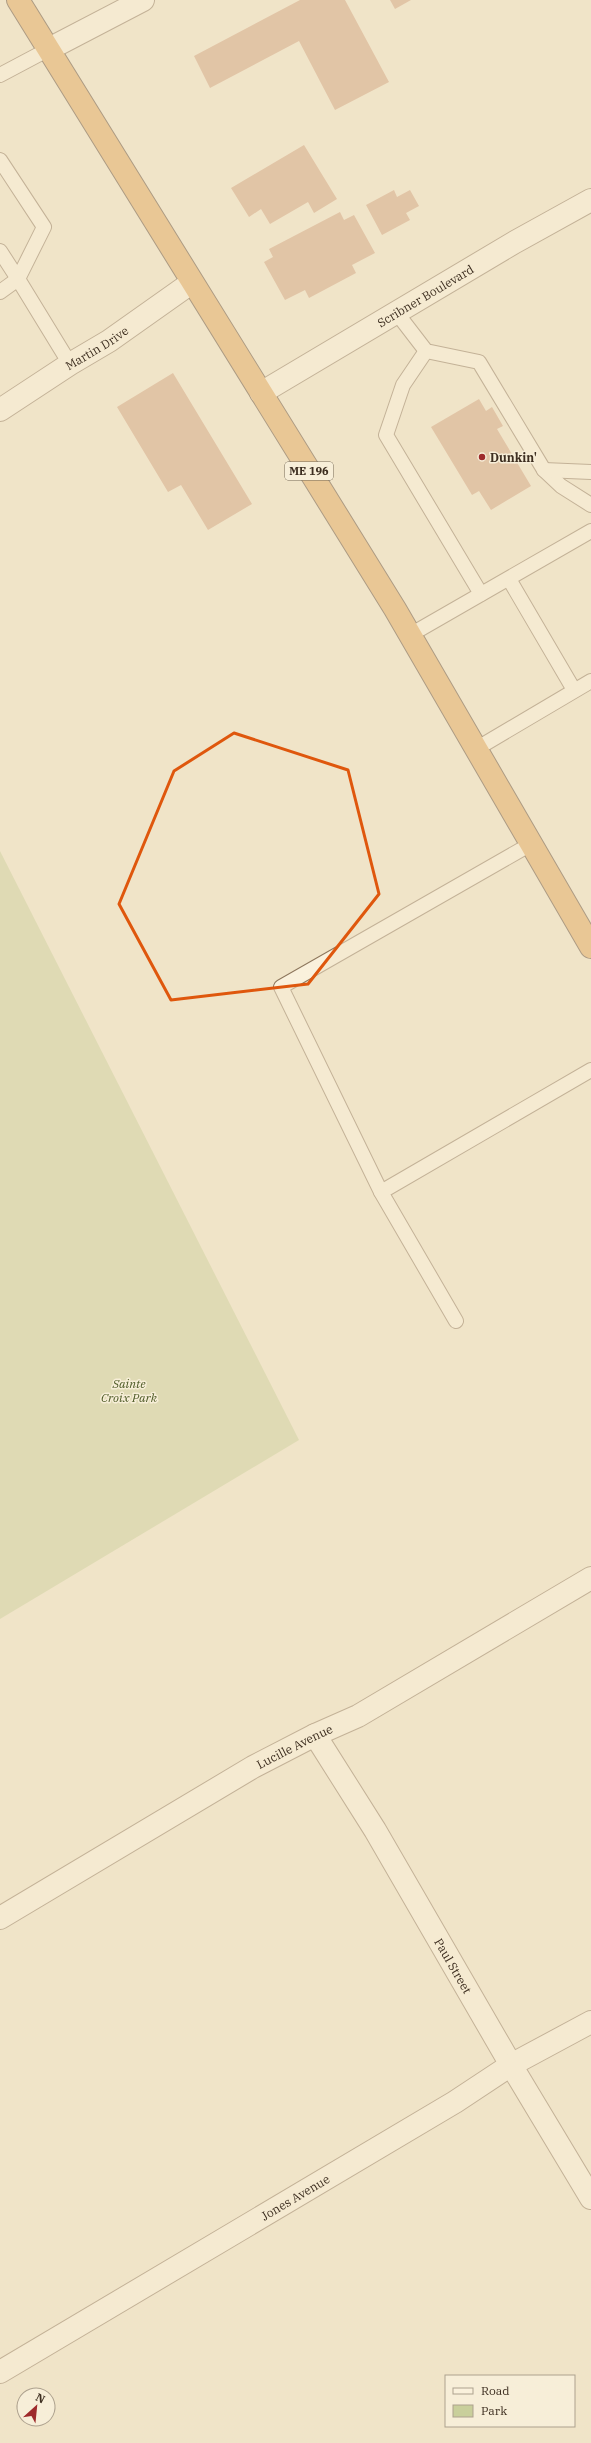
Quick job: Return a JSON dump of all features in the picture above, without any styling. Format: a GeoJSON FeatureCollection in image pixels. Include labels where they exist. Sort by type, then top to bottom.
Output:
{"type":"FeatureCollection","features":[{"type":"Feature","properties":{"kind":"highway","name":"ME 196"},"geometry":{"type":"LineString","coordinates":[[18,0],[191,283],[261,393],[410,635],[591,947]]}},
{"type":"Feature","properties":{"kind":"street"},"geometry":{"type":"LineString","coordinates":[[49,49],[143,0]]}},
{"type":"Feature","properties":{"kind":"street","name":"Scribner Boulevard"},"geometry":{"type":"LineString","coordinates":[[261,393],[396,312],[591,200]]}},
{"type":"Feature","properties":{"kind":"street","name":"Martin Drive"},"geometry":{"type":"LineString","coordinates":[[0,410],[70,364],[109,341],[191,283]]}},
{"type":"Feature","properties":{"kind":"street","name":"Lucille Avenue"},"geometry":{"type":"LineString","coordinates":[[0,1918],[253,1767],[315,1735],[358,1716],[591,1578]]}},
{"type":"Feature","properties":{"kind":"street","name":"Paul Street"},"geometry":{"type":"LineString","coordinates":[[315,1735],[375,1830],[511,2066],[591,2198]]}},
{"type":"Feature","properties":{"kind":"street","name":"Jones Avenue"},"geometry":{"type":"LineString","coordinates":[[0,2372],[455,2102],[511,2066],[591,2022]]}},
{"type":"Feature","properties":{"kind":"lane"},"geometry":{"type":"LineString","coordinates":[[0,75],[49,49]]}},
{"type":"Feature","properties":{"kind":"lane"},"geometry":{"type":"LineString","coordinates":[[0,160],[44,227],[18,279],[0,292]]}},
{"type":"Feature","properties":{"kind":"lane"},"geometry":{"type":"LineString","coordinates":[[0,252],[70,364]]}},
{"type":"Feature","properties":{"kind":"lane"},"geometry":{"type":"LineString","coordinates":[[396,312],[426,351],[479,362],[544,470],[560,486],[591,505]]}},
{"type":"Feature","properties":{"kind":"lane"},"geometry":{"type":"LineString","coordinates":[[426,351],[404,384],[386,435],[481,594]]}},
{"type":"Feature","properties":{"kind":"lane"},"geometry":{"type":"LineString","coordinates":[[544,470],[591,472]]}},
{"type":"Feature","properties":{"kind":"lane"},"geometry":{"type":"LineString","coordinates":[[410,635],[591,531]]}},
{"type":"Feature","properties":{"kind":"lane"},"geometry":{"type":"LineString","coordinates":[[509,579],[574,690]]}},
{"type":"Feature","properties":{"kind":"lane"},"geometry":{"type":"LineString","coordinates":[[476,749],[591,681]]}},
{"type":"Feature","properties":{"kind":"lane"},"geometry":{"type":"LineString","coordinates":[[456,1321],[381,1192],[281,988],[531,844]]}},
{"type":"Feature","properties":{"kind":"lane"},"geometry":{"type":"LineString","coordinates":[[381,1192],[591,1070]]}},
{"type":"Feature","properties":{"kind":"highlighted area"},"geometry":{"type":"Polygon","coordinates":[[[234,733],[348,770],[379,894],[308,984],[171,1000],[119,904],[174,771],[234,733]]]}},
{"type":"Feature","properties":{"kind":"green space","name":"Sainte Croix Park"},"geometry":{"type":"Polygon","coordinates":[[[0,851],[299,1440],[0,1619],[0,851]]]}},
{"type":"Feature","properties":{"kind":"building"},"geometry":{"type":"Polygon","coordinates":[[[300,0],[345,0],[389,82],[335,110],[299,41],[210,88],[194,56],[300,0]]]}},
{"type":"Feature","properties":{"kind":"building"},"geometry":{"type":"Polygon","coordinates":[[[390,0],[411,0],[395,9],[390,0]]]}},
{"type":"Feature","properties":{"kind":"building"},"geometry":{"type":"Polygon","coordinates":[[[304,145],[337,199],[314,213],[308,202],[270,224],[261,209],[249,217],[231,188],[304,145]]]}},
{"type":"Feature","properties":{"kind":"building"},"geometry":{"type":"Polygon","coordinates":[[[394,190],[397,197],[410,190],[419,206],[406,213],[410,220],[382,235],[366,205],[394,190]]]}},
{"type":"Feature","properties":{"kind":"building"},"geometry":{"type":"Polygon","coordinates":[[[340,212],[344,220],[354,215],[375,253],[352,265],[356,273],[309,298],[305,290],[285,300],[264,262],[273,257],[269,249],[340,212]]]}},
{"type":"Feature","properties":{"kind":"building"},"geometry":{"type":"Polygon","coordinates":[[[173,373],[252,504],[208,530],[181,485],[168,492],[117,407],[173,373]]]}},
{"type":"Feature","properties":{"kind":"building","name":"Dunkin'"},"geometry":{"type":"Polygon","coordinates":[[[479,399],[486,411],[492,407],[503,426],[497,429],[531,486],[491,510],[479,491],[472,495],[431,427],[479,399]]]}},
{"type":"Feature","properties":{"kind":"place","name":"Dunkin'"},"geometry":{"type":"Point","coordinates":[482,457]}}]}
